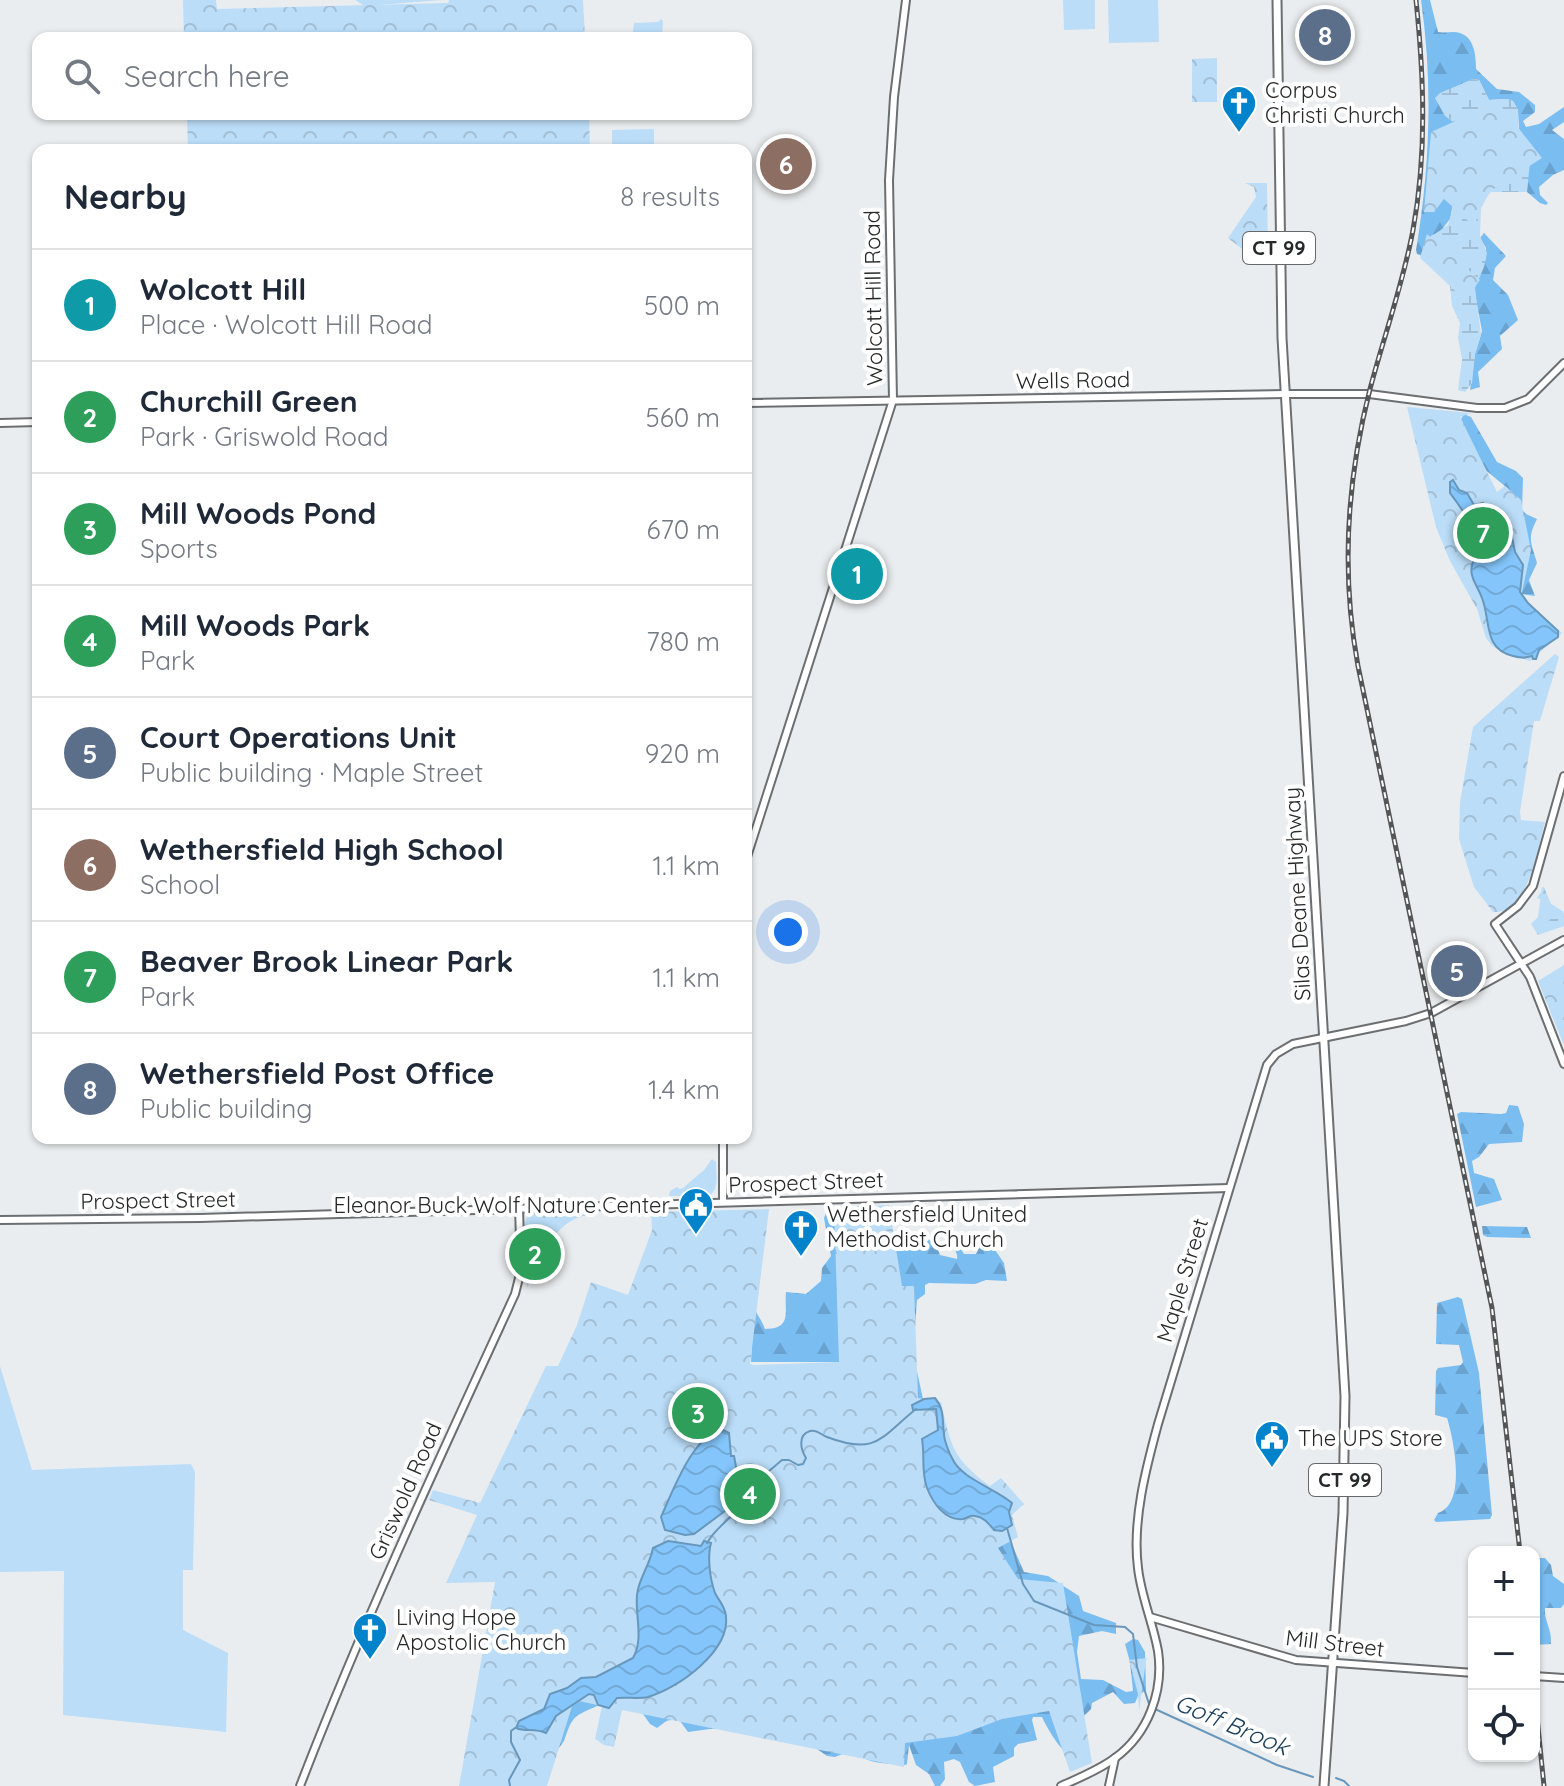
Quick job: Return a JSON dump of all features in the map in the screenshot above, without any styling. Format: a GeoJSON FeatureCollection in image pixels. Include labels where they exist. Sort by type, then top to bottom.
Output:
{"type":"FeatureCollection","features":[{"type":"Feature","properties":{"kind":"main road","name":"Wolcott Hill Road"},"geometry":{"type":"LineString","coordinates":[[752,841],[893,400],[889,180],[894,97],[906,0]]}},
{"type":"Feature","properties":{"kind":"main road","name":"Silas Deane Highway"},"geometry":{"type":"LineString","coordinates":[[1277,0],[1280,274],[1285,394],[1345,1396],[1344,1485],[1324,1786]]}},
{"type":"Feature","properties":{"kind":"main road","name":"Wells Road"},"geometry":{"type":"LineString","coordinates":[[752,403],[1357,393],[1477,408],[1514,406],[1535,394],[1564,363]]}},
{"type":"Feature","properties":{"kind":"main road"},"geometry":{"type":"LineString","coordinates":[[0,423],[32,422]]}},
{"type":"Feature","properties":{"kind":"main road"},"geometry":{"type":"LineString","coordinates":[[1564,776],[1533,886],[1518,906],[1495,924],[1522,964],[1543,1006],[1564,1064]]}},
{"type":"Feature","properties":{"kind":"main road","name":"Maple Street"},"geometry":{"type":"LineString","coordinates":[[1061,1786],[1115,1758],[1129,1746],[1152,1707],[1159,1681],[1159,1666],[1137,1555],[1146,1474],[1158,1424],[1267,1065],[1289,1045],[1420,1017],[1564,940]]}},
{"type":"Feature","properties":{"kind":"main road"},"geometry":{"type":"LineString","coordinates":[[723,1144],[723,1202]]}},
{"type":"Feature","properties":{"kind":"main road","name":"Prospect Street"},"geometry":{"type":"LineString","coordinates":[[0,1220],[188,1219],[1229,1188]]}},
{"type":"Feature","properties":{"kind":"main road","name":"Griswold Road"},"geometry":{"type":"LineString","coordinates":[[300,1786],[388,1572],[515,1294],[521,1270],[519,1208]]}},
{"type":"Feature","properties":{"kind":"main road","name":"Mill Street"},"geometry":{"type":"LineString","coordinates":[[1150,1617],[1283,1657],[1332,1664],[1468,1673]]}},
{"type":"Feature","properties":{"kind":"main road"},"geometry":{"type":"LineString","coordinates":[[1540,1676],[1564,1678]]}},
{"type":"Feature","properties":{"kind":"main road"},"geometry":{"type":"LineString","coordinates":[[1109,1786],[1115,1758]]}},
{"type":"Feature","properties":{"kind":"green space"},"geometry":{"type":"Polygon","coordinates":[[[183,0],[216,0],[217,9],[448,3],[449,0],[583,0],[585,32],[184,32],[183,0]]]}},
{"type":"Feature","properties":{"kind":"green space"},"geometry":{"type":"Polygon","coordinates":[[[355,0],[442,0],[365,6],[355,0]]]}},
{"type":"Feature","properties":{"kind":"green space"},"geometry":{"type":"Polygon","coordinates":[[[1063,0],[1095,0],[1095,29],[1064,30],[1063,0]]]}},
{"type":"Feature","properties":{"kind":"green space"},"geometry":{"type":"Polygon","coordinates":[[[1108,0],[1158,0],[1159,42],[1109,43],[1108,0]]]}},
{"type":"Feature","properties":{"kind":"green space"},"geometry":{"type":"Polygon","coordinates":[[[1421,0],[1430,0],[1438,32],[1460,33],[1470,40],[1476,69],[1497,89],[1519,92],[1535,105],[1535,112],[1523,121],[1526,127],[1539,124],[1564,107],[1564,122],[1552,130],[1564,139],[1564,170],[1539,187],[1540,195],[1548,203],[1546,205],[1527,192],[1528,143],[1519,129],[1518,110],[1513,101],[1489,100],[1479,80],[1473,79],[1435,98],[1448,118],[1467,132],[1450,219],[1440,232],[1431,236],[1422,256],[1416,250],[1427,157],[1428,94],[1421,0]]]}},
{"type":"Feature","properties":{"kind":"green space"},"geometry":{"type":"Polygon","coordinates":[[[663,21],[662,32],[633,32],[634,23],[663,21]]]}},
{"type":"Feature","properties":{"kind":"green space"},"geometry":{"type":"Polygon","coordinates":[[[1217,58],[1217,102],[1192,102],[1192,59],[1217,58]]]}},
{"type":"Feature","properties":{"kind":"green space"},"geometry":{"type":"Polygon","coordinates":[[[1473,79],[1479,80],[1489,100],[1513,101],[1518,110],[1518,126],[1530,162],[1527,192],[1490,192],[1481,208],[1480,236],[1487,253],[1475,288],[1481,335],[1472,383],[1465,392],[1458,390],[1462,359],[1458,338],[1460,323],[1452,306],[1450,286],[1429,238],[1448,225],[1452,212],[1459,126],[1445,116],[1435,98],[1473,79]]]}},
{"type":"Feature","properties":{"kind":"green space"},"geometry":{"type":"Polygon","coordinates":[[[1498,102],[1542,158],[1495,188],[1480,203],[1475,227],[1444,199],[1434,212],[1424,212],[1431,132],[1498,102]]]}},
{"type":"Feature","properties":{"kind":"green space"},"geometry":{"type":"Polygon","coordinates":[[[187,120],[589,120],[590,144],[188,144],[187,120]]]}},
{"type":"Feature","properties":{"kind":"green space"},"geometry":{"type":"Polygon","coordinates":[[[654,129],[654,144],[612,144],[612,130],[654,129]]]}},
{"type":"Feature","properties":{"kind":"green space"},"geometry":{"type":"Polygon","coordinates":[[[1245,183],[1267,183],[1268,259],[1246,259],[1246,252],[1228,238],[1256,197],[1254,187],[1245,183]]]}},
{"type":"Feature","properties":{"kind":"green space"},"geometry":{"type":"Polygon","coordinates":[[[1484,233],[1506,256],[1495,268],[1493,280],[1508,295],[1518,320],[1500,336],[1502,349],[1478,372],[1480,387],[1470,390],[1482,331],[1474,289],[1486,258],[1486,248],[1480,238],[1484,233]]]}},
{"type":"Feature","properties":{"kind":"green space"},"geometry":{"type":"Polygon","coordinates":[[[1427,234],[1480,280],[1464,299],[1420,258],[1427,234]]]}},
{"type":"Feature","properties":{"kind":"green space"},"geometry":{"type":"Polygon","coordinates":[[[1407,407],[1471,413],[1460,417],[1497,492],[1505,486],[1521,500],[1531,550],[1521,597],[1562,633],[1530,661],[1505,653],[1492,646],[1486,638],[1477,609],[1450,561],[1436,527],[1407,407]]]}},
{"type":"Feature","properties":{"kind":"green space"},"geometry":{"type":"Polygon","coordinates":[[[1464,414],[1471,417],[1497,462],[1523,478],[1522,510],[1537,519],[1531,541],[1537,563],[1529,580],[1535,596],[1521,594],[1512,492],[1483,468],[1461,419],[1464,414]]]}},
{"type":"Feature","properties":{"kind":"green space"},"geometry":{"type":"Polygon","coordinates":[[[1555,654],[1559,657],[1540,721],[1534,721],[1520,812],[1521,820],[1545,822],[1530,878],[1523,891],[1515,903],[1505,910],[1493,912],[1474,887],[1459,839],[1460,802],[1473,727],[1555,654]]]}},
{"type":"Feature","properties":{"kind":"green space"},"geometry":{"type":"Polygon","coordinates":[[[1542,887],[1545,888],[1545,900],[1564,912],[1555,915],[1536,932],[1542,887]]]}},
{"type":"Feature","properties":{"kind":"green space"},"geometry":{"type":"Polygon","coordinates":[[[1544,887],[1551,904],[1564,913],[1564,926],[1538,935],[1531,924],[1539,916],[1542,900],[1537,898],[1544,887]]]}},
{"type":"Feature","properties":{"kind":"green space"},"geometry":{"type":"Polygon","coordinates":[[[1564,965],[1564,1043],[1563,1043],[1538,981],[1564,965]]]}},
{"type":"Feature","properties":{"kind":"green space"},"geometry":{"type":"Polygon","coordinates":[[[1509,1105],[1518,1106],[1524,1124],[1522,1142],[1489,1144],[1472,1161],[1474,1173],[1494,1179],[1502,1200],[1476,1207],[1457,1114],[1501,1114],[1506,1113],[1509,1105]]]}},
{"type":"Feature","properties":{"kind":"green space"},"geometry":{"type":"Polygon","coordinates":[[[712,1159],[716,1162],[717,1181],[709,1196],[669,1196],[670,1191],[683,1188],[712,1159]]]}},
{"type":"Feature","properties":{"kind":"green space"},"geometry":{"type":"Polygon","coordinates":[[[889,1205],[902,1286],[914,1286],[918,1398],[941,1402],[951,1441],[968,1467],[990,1486],[1001,1478],[1024,1504],[1012,1515],[1018,1537],[998,1548],[1018,1579],[1063,1583],[1092,1763],[1070,1772],[1049,1711],[1002,1719],[957,1736],[905,1743],[904,1767],[622,1710],[614,1747],[604,1745],[595,1739],[602,1706],[574,1700],[547,1786],[459,1786],[495,1582],[446,1583],[477,1515],[429,1500],[433,1490],[480,1503],[546,1366],[558,1366],[577,1325],[591,1282],[628,1295],[652,1230],[651,1212],[769,1209],[750,1364],[754,1365],[839,1362],[834,1207],[889,1205]]]}},
{"type":"Feature","properties":{"kind":"green space"},"geometry":{"type":"Polygon","coordinates":[[[868,1206],[893,1251],[903,1251],[909,1244],[920,1245],[931,1239],[940,1255],[957,1259],[948,1237],[949,1229],[964,1254],[976,1254],[980,1246],[991,1244],[1004,1263],[1007,1281],[925,1285],[925,1294],[917,1300],[913,1353],[923,1399],[909,1407],[936,1428],[1014,1549],[1024,1572],[1048,1576],[1079,1596],[1083,1611],[1116,1623],[1116,1634],[1102,1631],[1079,1636],[1077,1652],[1081,1679],[1103,1680],[1126,1692],[1133,1691],[1125,1644],[1133,1639],[1138,1640],[1145,1652],[1146,1690],[1135,1703],[1124,1704],[1113,1692],[1092,1703],[1066,1752],[1056,1742],[1042,1717],[1033,1717],[1037,1740],[1018,1744],[1014,1748],[1014,1756],[993,1767],[995,1782],[975,1786],[969,1782],[960,1762],[954,1759],[944,1762],[945,1779],[940,1786],[935,1786],[929,1774],[916,1765],[909,1745],[907,1764],[884,1763],[850,1753],[827,1756],[814,1747],[717,1728],[688,1732],[680,1721],[675,1720],[657,1728],[643,1714],[846,1362],[751,1362],[754,1306],[765,1329],[780,1326],[785,1318],[786,1292],[806,1294],[821,1281],[822,1268],[831,1256],[824,1218],[828,1209],[868,1206]]]}},
{"type":"Feature","properties":{"kind":"green space"},"geometry":{"type":"Polygon","coordinates":[[[531,1214],[595,1214],[569,1222],[559,1230],[544,1251],[527,1288],[525,1223],[531,1214]]]}},
{"type":"Feature","properties":{"kind":"green space"},"geometry":{"type":"Polygon","coordinates":[[[1482,1226],[1527,1227],[1531,1238],[1487,1237],[1483,1235],[1482,1226]]]}},
{"type":"Feature","properties":{"kind":"green space"},"geometry":{"type":"Polygon","coordinates":[[[1458,1297],[1462,1299],[1479,1373],[1492,1515],[1490,1519],[1436,1522],[1438,1513],[1453,1498],[1456,1471],[1447,1418],[1435,1415],[1436,1371],[1463,1362],[1459,1345],[1436,1344],[1437,1303],[1458,1297]]]}},
{"type":"Feature","properties":{"kind":"green space"},"geometry":{"type":"Polygon","coordinates":[[[0,1366],[32,1470],[191,1464],[195,1472],[193,1570],[183,1570],[183,1630],[228,1653],[226,1732],[63,1715],[64,1571],[0,1572],[0,1366]]]}},
{"type":"Feature","properties":{"kind":"green space"},"geometry":{"type":"Polygon","coordinates":[[[1540,1558],[1545,1558],[1551,1565],[1553,1576],[1564,1584],[1564,1604],[1561,1608],[1545,1608],[1551,1644],[1540,1645],[1540,1558]]]}},
{"type":"Feature","properties":{"kind":"green space"},"geometry":{"type":"Polygon","coordinates":[[[1147,1658],[1139,1712],[1138,1694],[1129,1660],[1147,1658]]]}},
{"type":"Feature","properties":{"kind":"green space"},"geometry":{"type":"Polygon","coordinates":[[[583,1699],[598,1702],[597,1706],[572,1721],[553,1765],[509,1786],[563,1712],[583,1699]]]}},
{"type":"Feature","properties":{"kind":"water"},"geometry":{"type":"Polygon","coordinates":[[[1453,480],[1474,505],[1483,503],[1485,529],[1491,531],[1497,524],[1510,527],[1515,552],[1523,565],[1520,592],[1558,631],[1558,637],[1539,650],[1536,659],[1503,652],[1492,641],[1485,607],[1472,574],[1475,557],[1473,532],[1450,493],[1450,482],[1453,480]]]}},
{"type":"Feature","properties":{"kind":"water"},"geometry":{"type":"Polygon","coordinates":[[[935,1398],[942,1411],[944,1437],[956,1465],[970,1478],[1012,1503],[1009,1512],[1012,1525],[1002,1531],[994,1530],[978,1517],[951,1517],[940,1510],[930,1494],[924,1476],[922,1439],[938,1430],[936,1409],[913,1410],[912,1405],[935,1398]]]}},
{"type":"Feature","properties":{"kind":"water"},"geometry":{"type":"Polygon","coordinates":[[[723,1430],[729,1433],[731,1456],[734,1456],[738,1477],[733,1505],[694,1534],[665,1530],[661,1517],[685,1465],[703,1441],[712,1433],[723,1430]]]}},
{"type":"Feature","properties":{"kind":"water"},"geometry":{"type":"Polygon","coordinates":[[[668,1541],[701,1546],[704,1541],[711,1543],[709,1561],[712,1581],[726,1616],[720,1642],[711,1655],[687,1677],[644,1698],[617,1698],[609,1708],[598,1705],[594,1695],[589,1694],[556,1716],[546,1733],[516,1728],[519,1721],[544,1709],[550,1694],[567,1688],[581,1678],[596,1677],[633,1658],[638,1643],[637,1595],[640,1584],[653,1548],[668,1541]]]}},
{"type":"Feature","properties":{"kind":"waterway","name":"Goff Brook"},"geometry":{"type":"LineString","coordinates":[[762,1477],[782,1460],[803,1464],[806,1458],[802,1439],[810,1431],[857,1445],[868,1444],[886,1435],[916,1409]]}},
{"type":"Feature","properties":{"kind":"waterway","name":"Goff Brook"},"geometry":{"type":"LineString","coordinates":[[707,1543],[743,1499]]}},
{"type":"Feature","properties":{"kind":"waterway","name":"Goff Brook"},"geometry":{"type":"LineString","coordinates":[[1007,1528],[1023,1584],[1034,1601],[1094,1625],[1125,1627],[1133,1634],[1137,1667],[1150,1707]]}},
{"type":"Feature","properties":{"kind":"waterway","name":"Goff Brook"},"geometry":{"type":"LineString","coordinates":[[1155,1709],[1277,1765],[1313,1777]]}},
{"type":"Feature","properties":{"kind":"waterway","name":"Goff Brook"},"geometry":{"type":"LineString","coordinates":[[510,1786],[509,1780],[520,1760],[511,1742],[511,1731],[515,1728]]}},
{"type":"Feature","properties":{"kind":"waterway","name":"Goff Brook"},"geometry":{"type":"LineString","coordinates":[[1336,1778],[1349,1786]]}},
{"type":"Feature","properties":{"kind":"railway"},"geometry":{"type":"LineString","coordinates":[[1416,0],[1423,115],[1417,201],[1409,250],[1370,389],[1356,457],[1349,527],[1349,597],[1358,666],[1492,1308],[1519,1546]]}},
{"type":"Feature","properties":{"kind":"railway"},"geometry":{"type":"LineString","coordinates":[[1534,1690],[1544,1786]]}},
{"type":"Feature","properties":{"kind":"place","name":"Wethersfield Post Office"},"geometry":{"type":"Point","coordinates":[1325,35]}},
{"type":"Feature","properties":{"kind":"place","name":"Corpus Christi Church"},"geometry":{"type":"Point","coordinates":[1239,134]}},
{"type":"Feature","properties":{"kind":"place","name":"Wethersfield High School"},"geometry":{"type":"Point","coordinates":[786,164]}},
{"type":"Feature","properties":{"kind":"place","name":"Beaver Brook Linear Park"},"geometry":{"type":"Point","coordinates":[1483,533]}},
{"type":"Feature","properties":{"kind":"place","name":"Wolcott Hill"},"geometry":{"type":"Point","coordinates":[857,574]}},
{"type":"Feature","properties":{"kind":"place","name":"Court Operations Unit"},"geometry":{"type":"Point","coordinates":[1457,971]}},
{"type":"Feature","properties":{"kind":"place","name":"Eleanor Buck Wolf Nature Center"},"geometry":{"type":"Point","coordinates":[696,1236]}},
{"type":"Feature","properties":{"kind":"place","name":"Churchill Green"},"geometry":{"type":"Point","coordinates":[535,1254]}},
{"type":"Feature","properties":{"kind":"place","name":"Wethersfield United Methodist Church"},"geometry":{"type":"Point","coordinates":[801,1258]}},
{"type":"Feature","properties":{"kind":"place","name":"Mill Woods Pond"},"geometry":{"type":"Point","coordinates":[698,1413]}},
{"type":"Feature","properties":{"kind":"place","name":"The UPS Store"},"geometry":{"type":"Point","coordinates":[1272,1469]}},
{"type":"Feature","properties":{"kind":"place","name":"Mill Woods Park"},"geometry":{"type":"Point","coordinates":[750,1494]}},
{"type":"Feature","properties":{"kind":"place","name":"Living Hope Apostolic Church"},"geometry":{"type":"Point","coordinates":[370,1661]}}]}
